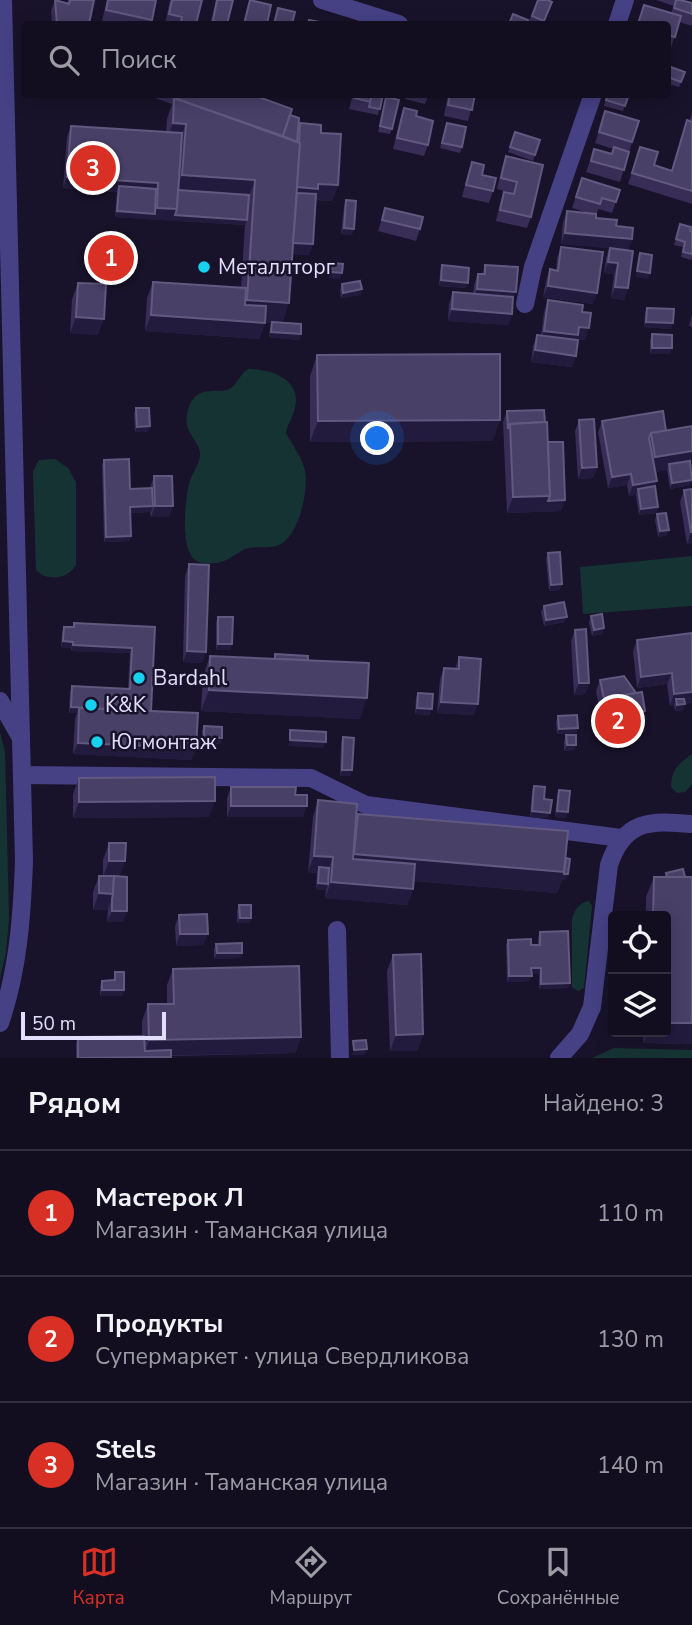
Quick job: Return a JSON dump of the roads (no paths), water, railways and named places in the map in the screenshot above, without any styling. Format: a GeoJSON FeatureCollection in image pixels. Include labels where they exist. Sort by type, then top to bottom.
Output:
{"type":"FeatureCollection","features":[{"type":"Feature","properties":{"kind":"street"},"geometry":{"type":"LineString","coordinates":[[0,1023],[13,980],[22,918],[24,861],[3,0]]}},
{"type":"Feature","properties":{"kind":"street"},"geometry":{"type":"LineString","coordinates":[[322,0],[389,21]]}},
{"type":"Feature","properties":{"kind":"street"},"geometry":{"type":"LineString","coordinates":[[618,21],[625,0]]}},
{"type":"Feature","properties":{"kind":"street"},"geometry":{"type":"LineString","coordinates":[[525,304],[533,267],[592,98]]}},
{"type":"Feature","properties":{"kind":"street"},"geometry":{"type":"LineString","coordinates":[[0,701],[22,740]]}},
{"type":"Feature","properties":{"kind":"street"},"geometry":{"type":"LineString","coordinates":[[23,775],[311,778],[366,805],[621,838]]}},
{"type":"Feature","properties":{"kind":"street"},"geometry":{"type":"LineString","coordinates":[[559,1058],[580,1034],[592,1007],[609,865],[621,838],[639,825],[674,822],[692,824]]}},
{"type":"Feature","properties":{"kind":"street"},"geometry":{"type":"LineString","coordinates":[[337,930],[340,1058]]}},
{"type":"Feature","properties":{"kind":"place","name":"Stels"},"geometry":{"type":"Point","coordinates":[93,168]}},
{"type":"Feature","properties":{"kind":"place","name":"Мастерок Л"},"geometry":{"type":"Point","coordinates":[111,258]}},
{"type":"Feature","properties":{"kind":"place","name":"Металлторг"},"geometry":{"type":"Point","coordinates":[204,267]}},
{"type":"Feature","properties":{"kind":"place","name":"Bardahl"},"geometry":{"type":"Point","coordinates":[139,678]}},
{"type":"Feature","properties":{"kind":"place","name":"K&K"},"geometry":{"type":"Point","coordinates":[91,705]}},
{"type":"Feature","properties":{"kind":"place","name":"Продукты"},"geometry":{"type":"Point","coordinates":[618,721]}},
{"type":"Feature","properties":{"kind":"place","name":"Югмонтаж"},"geometry":{"type":"Point","coordinates":[97,742]}}]}
